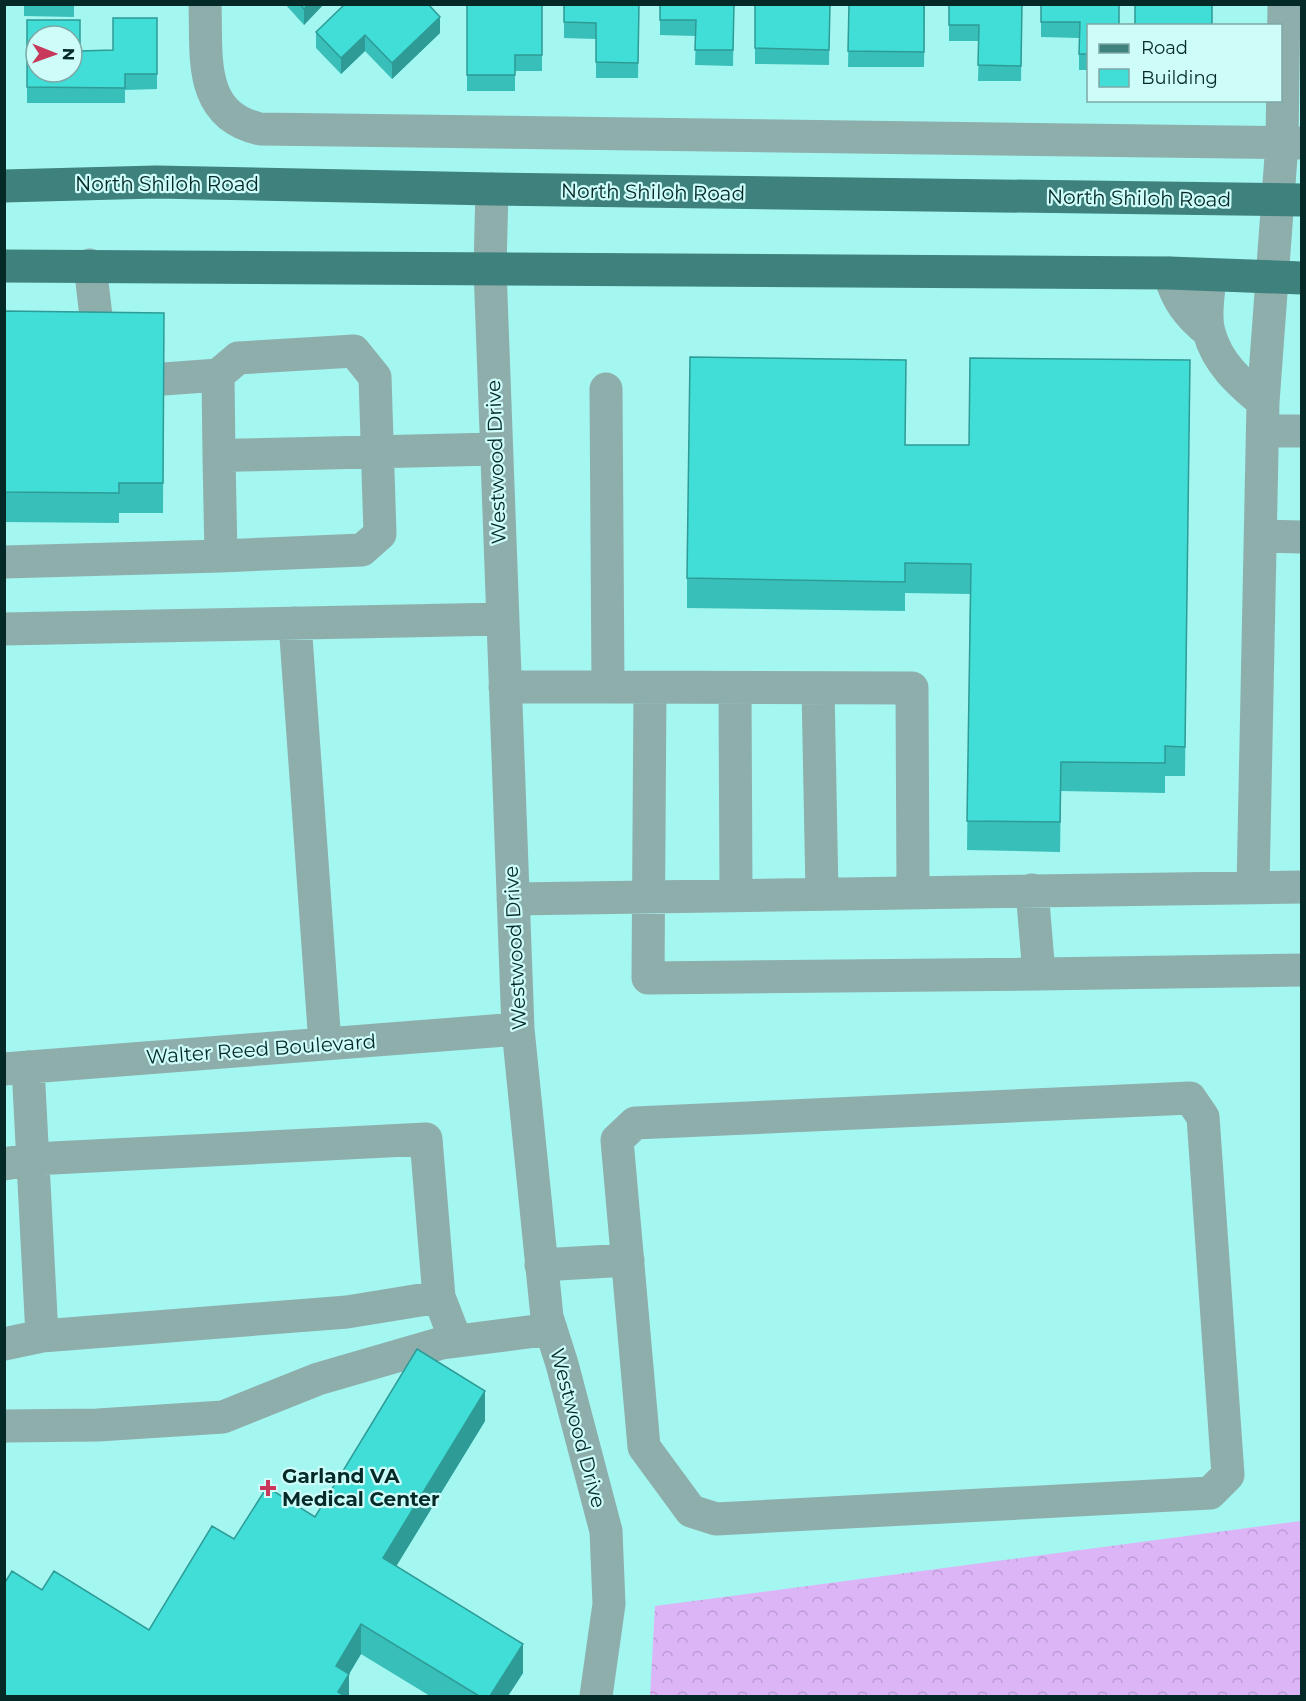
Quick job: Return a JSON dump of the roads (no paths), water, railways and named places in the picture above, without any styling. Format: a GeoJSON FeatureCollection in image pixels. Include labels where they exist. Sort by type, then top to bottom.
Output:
{"type":"FeatureCollection","features":[{"type":"Feature","properties":{"kind":"main road","name":"North Shiloh Road"},"geometry":{"type":"LineString","coordinates":[[4,186],[156,182],[1290,200]]}},
{"type":"Feature","properties":{"kind":"main road"},"geometry":{"type":"LineString","coordinates":[[4,266],[1170,273],[1287,278]]}},
{"type":"Feature","properties":{"kind":"street"},"geometry":{"type":"LineString","coordinates":[[205,4],[207,82],[222,108],[244,126],[260,129],[1292,143]]}},
{"type":"Feature","properties":{"kind":"street"},"geometry":{"type":"LineString","coordinates":[[1253,888],[1264,416],[1287,278],[1292,143],[1284,4]]}},
{"type":"Feature","properties":{"kind":"street","name":"Westwood Drive"},"geometry":{"type":"LineString","coordinates":[[492,189],[490,268],[495,449],[518,1029],[547,1317],[606,1531],[609,1604],[596,1696]]}},
{"type":"Feature","properties":{"kind":"street"},"geometry":{"type":"LineString","coordinates":[[90,265],[99,342]]}},
{"type":"Feature","properties":{"kind":"street"},"geometry":{"type":"LineString","coordinates":[[1170,273],[1176,296],[1186,311],[1209,332],[1222,360],[1264,416],[1302,431]]}},
{"type":"Feature","properties":{"kind":"street"},"geometry":{"type":"LineString","coordinates":[[1209,332],[1210,276]]}},
{"type":"Feature","properties":{"kind":"street"},"geometry":{"type":"LineString","coordinates":[[4,562],[362,550],[381,534],[375,377],[354,351],[238,358],[218,375],[164,379]]}},
{"type":"Feature","properties":{"kind":"street"},"geometry":{"type":"LineString","coordinates":[[218,375],[221,556]]}},
{"type":"Feature","properties":{"kind":"street"},"geometry":{"type":"LineString","coordinates":[[606,389],[608,687]]}},
{"type":"Feature","properties":{"kind":"street"},"geometry":{"type":"LineString","coordinates":[[219,456],[495,449]]}},
{"type":"Feature","properties":{"kind":"street"},"geometry":{"type":"LineString","coordinates":[[1262,536],[1302,537]]}},
{"type":"Feature","properties":{"kind":"street"},"geometry":{"type":"LineString","coordinates":[[4,629],[502,619]]}},
{"type":"Feature","properties":{"kind":"street"},"geometry":{"type":"LineString","coordinates":[[295,623],[325,1044]]}},
{"type":"Feature","properties":{"kind":"street"},"geometry":{"type":"LineString","coordinates":[[505,687],[912,688],[913,891]]}},
{"type":"Feature","properties":{"kind":"street"},"geometry":{"type":"LineString","coordinates":[[650,687],[648,978],[1302,970]]}},
{"type":"Feature","properties":{"kind":"street"},"geometry":{"type":"LineString","coordinates":[[735,688],[736,895]]}},
{"type":"Feature","properties":{"kind":"street"},"geometry":{"type":"LineString","coordinates":[[818,688],[822,893]]}},
{"type":"Feature","properties":{"kind":"street"},"geometry":{"type":"LineString","coordinates":[[513,899],[913,891],[1302,887]]}},
{"type":"Feature","properties":{"kind":"street"},"geometry":{"type":"LineString","coordinates":[[1032,890],[1039,974]]}},
{"type":"Feature","properties":{"kind":"street","name":"Walter Reed Boulevard"},"geometry":{"type":"LineString","coordinates":[[16,1068],[518,1029]]}},
{"type":"Feature","properties":{"kind":"street"},"geometry":{"type":"LineString","coordinates":[[16,1068],[19,1161],[42,1336]]}},
{"type":"Feature","properties":{"kind":"street"},"geometry":{"type":"LineString","coordinates":[[1190,1098],[1203,1118],[1228,1475],[1210,1493],[716,1520],[691,1511],[644,1448],[628,1260],[617,1140],[635,1123],[1190,1098]]}},
{"type":"Feature","properties":{"kind":"street"},"geometry":{"type":"LineString","coordinates":[[19,1161],[426,1139],[439,1297],[456,1341]]}},
{"type":"Feature","properties":{"kind":"street"},"geometry":{"type":"LineString","coordinates":[[542,1265],[628,1260]]}},
{"type":"Feature","properties":{"kind":"street"},"geometry":{"type":"LineString","coordinates":[[4,1344],[42,1336],[347,1312],[439,1297]]}},
{"type":"Feature","properties":{"kind":"street"},"geometry":{"type":"LineString","coordinates":[[4,1426],[98,1425],[223,1417],[318,1379],[456,1341],[551,1329]]}},
{"type":"Feature","properties":{"kind":"place","name":"Garland VA Medical Center"},"geometry":{"type":"Point","coordinates":[268,1488]}}]}
